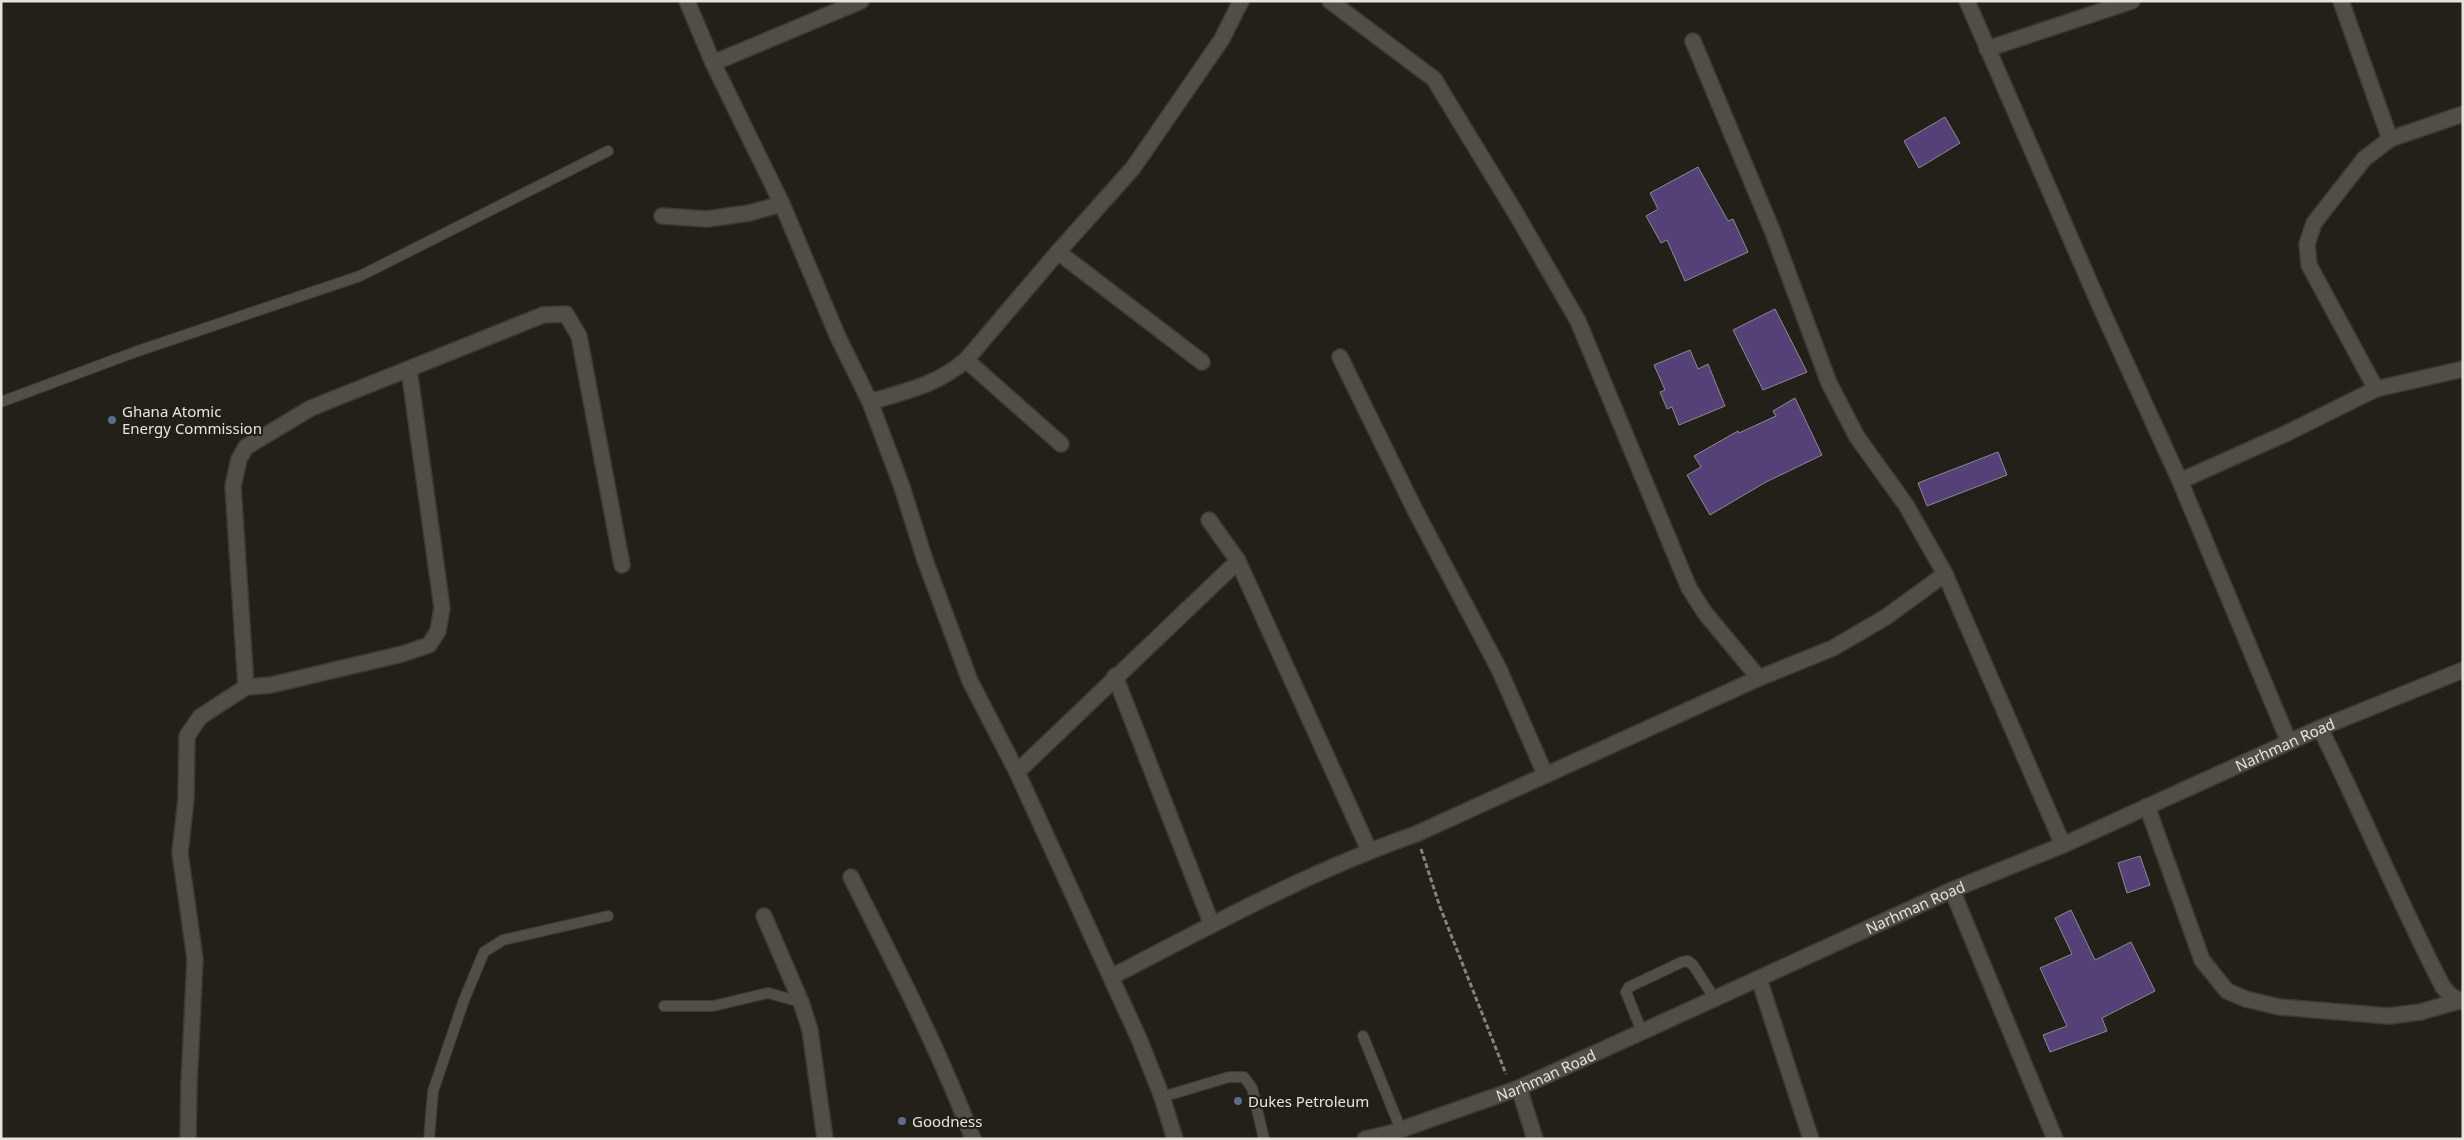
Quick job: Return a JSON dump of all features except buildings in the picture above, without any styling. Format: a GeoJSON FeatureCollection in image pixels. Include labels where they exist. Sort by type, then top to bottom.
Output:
{"type":"FeatureCollection","features":[{"type":"Feature","properties":{"kind":"street"},"geometry":{"type":"LineString","coordinates":[[687,1],[714,63],[782,204],[838,337],[870,402],[902,487],[925,560],[970,681],[1017,772],[1111,977],[1162,1096],[1175,1139]]}},
{"type":"Feature","properties":{"kind":"street"},"geometry":{"type":"LineString","coordinates":[[714,63],[861,1]]}},
{"type":"Feature","properties":{"kind":"street"},"geometry":{"type":"LineString","coordinates":[[870,402],[930,384],[950,375],[966,360],[1133,168],[1222,39],[1241,1]]}},
{"type":"Feature","properties":{"kind":"street"},"geometry":{"type":"LineString","coordinates":[[1330,1],[1434,79],[1515,212],[1578,321],[1689,588],[1705,613],[1759,678]]}},
{"type":"Feature","properties":{"kind":"street"},"geometry":{"type":"LineString","coordinates":[[1967,1],[2100,306],[2180,481],[2289,742]]}},
{"type":"Feature","properties":{"kind":"street"},"geometry":{"type":"LineString","coordinates":[[1987,49],[2132,1]]}},
{"type":"Feature","properties":{"kind":"street"},"geometry":{"type":"LineString","coordinates":[[2341,1],[2390,139]]}},
{"type":"Feature","properties":{"kind":"street"},"geometry":{"type":"LineString","coordinates":[[1693,41],[1772,230],[1829,383],[1857,437],[1906,505],[1945,574],[2063,845]]}},
{"type":"Feature","properties":{"kind":"street"},"geometry":{"type":"LineString","coordinates":[[2376,388],[2309,265],[2307,244],[2314,223],[2364,159],[2390,139],[2463,114]]}},
{"type":"Feature","properties":{"kind":"street"},"geometry":{"type":"LineString","coordinates":[[662,216],[707,219],[749,213],[782,204]]}},
{"type":"Feature","properties":{"kind":"street"},"geometry":{"type":"LineString","coordinates":[[1058,252],[1202,362]]}},
{"type":"Feature","properties":{"kind":"street"},"geometry":{"type":"LineString","coordinates":[[246,688],[233,486],[239,459],[246,447],[311,408],[543,315],[566,314],[579,336],[622,565]]}},
{"type":"Feature","properties":{"kind":"street"},"geometry":{"type":"LineString","coordinates":[[1340,357],[1415,510],[1499,669],[1545,774]]}},
{"type":"Feature","properties":{"kind":"street"},"geometry":{"type":"LineString","coordinates":[[966,360],[1061,444]]}},
{"type":"Feature","properties":{"kind":"street"},"geometry":{"type":"LineString","coordinates":[[188,1139],[195,959],[180,853],[186,800],[187,736],[200,717],[246,688],[271,685],[402,654],[429,644],[438,631],[442,608],[408,369]]}},
{"type":"Feature","properties":{"kind":"street"},"geometry":{"type":"LineString","coordinates":[[2180,481],[2284,434],[2376,388],[2463,369]]}},
{"type":"Feature","properties":{"kind":"street"},"geometry":{"type":"LineString","coordinates":[[1209,520],[1238,561],[1369,850]]}},
{"type":"Feature","properties":{"kind":"street"},"geometry":{"type":"LineString","coordinates":[[1017,772],[1115,676],[1238,561]]}},
{"type":"Feature","properties":{"kind":"street"},"geometry":{"type":"LineString","coordinates":[[1111,977],[1212,925],[1369,850],[1416,834],[1759,678],[1833,648],[1886,617],[1945,574]]}},
{"type":"Feature","properties":{"kind":"street","name":"Narhman Road"},"geometry":{"type":"LineString","coordinates":[[1365,1139],[1401,1130],[1516,1089],[1952,890],[2063,845],[2320,728],[2463,670]]}},
{"type":"Feature","properties":{"kind":"street"},"geometry":{"type":"LineString","coordinates":[[1115,676],[1212,925]]}},
{"type":"Feature","properties":{"kind":"street"},"geometry":{"type":"LineString","coordinates":[[2320,728],[2386,867],[2412,927],[2443,987],[2461,1001]]}},
{"type":"Feature","properties":{"kind":"street"},"geometry":{"type":"LineString","coordinates":[[2147,806],[2202,960],[2228,991],[2246,999],[2279,1007],[2389,1016],[2420,1012],[2461,1001]]}},
{"type":"Feature","properties":{"kind":"street"},"geometry":{"type":"LineString","coordinates":[[850,877],[952,1086],[973,1139]]}},
{"type":"Feature","properties":{"kind":"street"},"geometry":{"type":"LineString","coordinates":[[1952,890],[2054,1139]]}},
{"type":"Feature","properties":{"kind":"street"},"geometry":{"type":"LineString","coordinates":[[764,916],[801,1002],[810,1030],[825,1139]]}},
{"type":"Feature","properties":{"kind":"street"},"geometry":{"type":"LineString","coordinates":[[1759,979],[1811,1139]]}},
{"type":"Feature","properties":{"kind":"street"},"geometry":{"type":"LineString","coordinates":[[1516,1089],[1536,1139]]}},
{"type":"Feature","properties":{"kind":"lane"},"geometry":{"type":"LineString","coordinates":[[1,402],[135,352],[360,276],[608,151]]}},
{"type":"Feature","properties":{"kind":"lane"},"geometry":{"type":"LineString","coordinates":[[429,1139],[433,1091],[464,1000],[484,952],[503,940],[608,916]]}},
{"type":"Feature","properties":{"kind":"lane"},"geometry":{"type":"LineString","coordinates":[[1642,1032],[1626,992],[1629,987],[1682,962],[1688,961],[1693,965],[1716,999]]}},
{"type":"Feature","properties":{"kind":"lane"},"geometry":{"type":"LineString","coordinates":[[664,1006],[713,1006],[768,993],[801,1002]]}},
{"type":"Feature","properties":{"kind":"lane"},"geometry":{"type":"LineString","coordinates":[[1363,1036],[1401,1130]]}},
{"type":"Feature","properties":{"kind":"lane"},"geometry":{"type":"LineString","coordinates":[[1162,1096],[1229,1076],[1244,1077],[1252,1088],[1264,1139]]}},
{"type":"Feature","properties":{"kind":"path"},"geometry":{"type":"LineString","coordinates":[[1416,834],[1440,907],[1516,1089]]}},
{"type":"Feature","properties":{"kind":"place","name":"Ghana Atomic Energy Commission"},"geometry":{"type":"Point","coordinates":[112,420]}},
{"type":"Feature","properties":{"kind":"place","name":"Dukes Petroleum"},"geometry":{"type":"Point","coordinates":[1238,1101]}},
{"type":"Feature","properties":{"kind":"place","name":"Goodness"},"geometry":{"type":"Point","coordinates":[902,1121]}}]}
